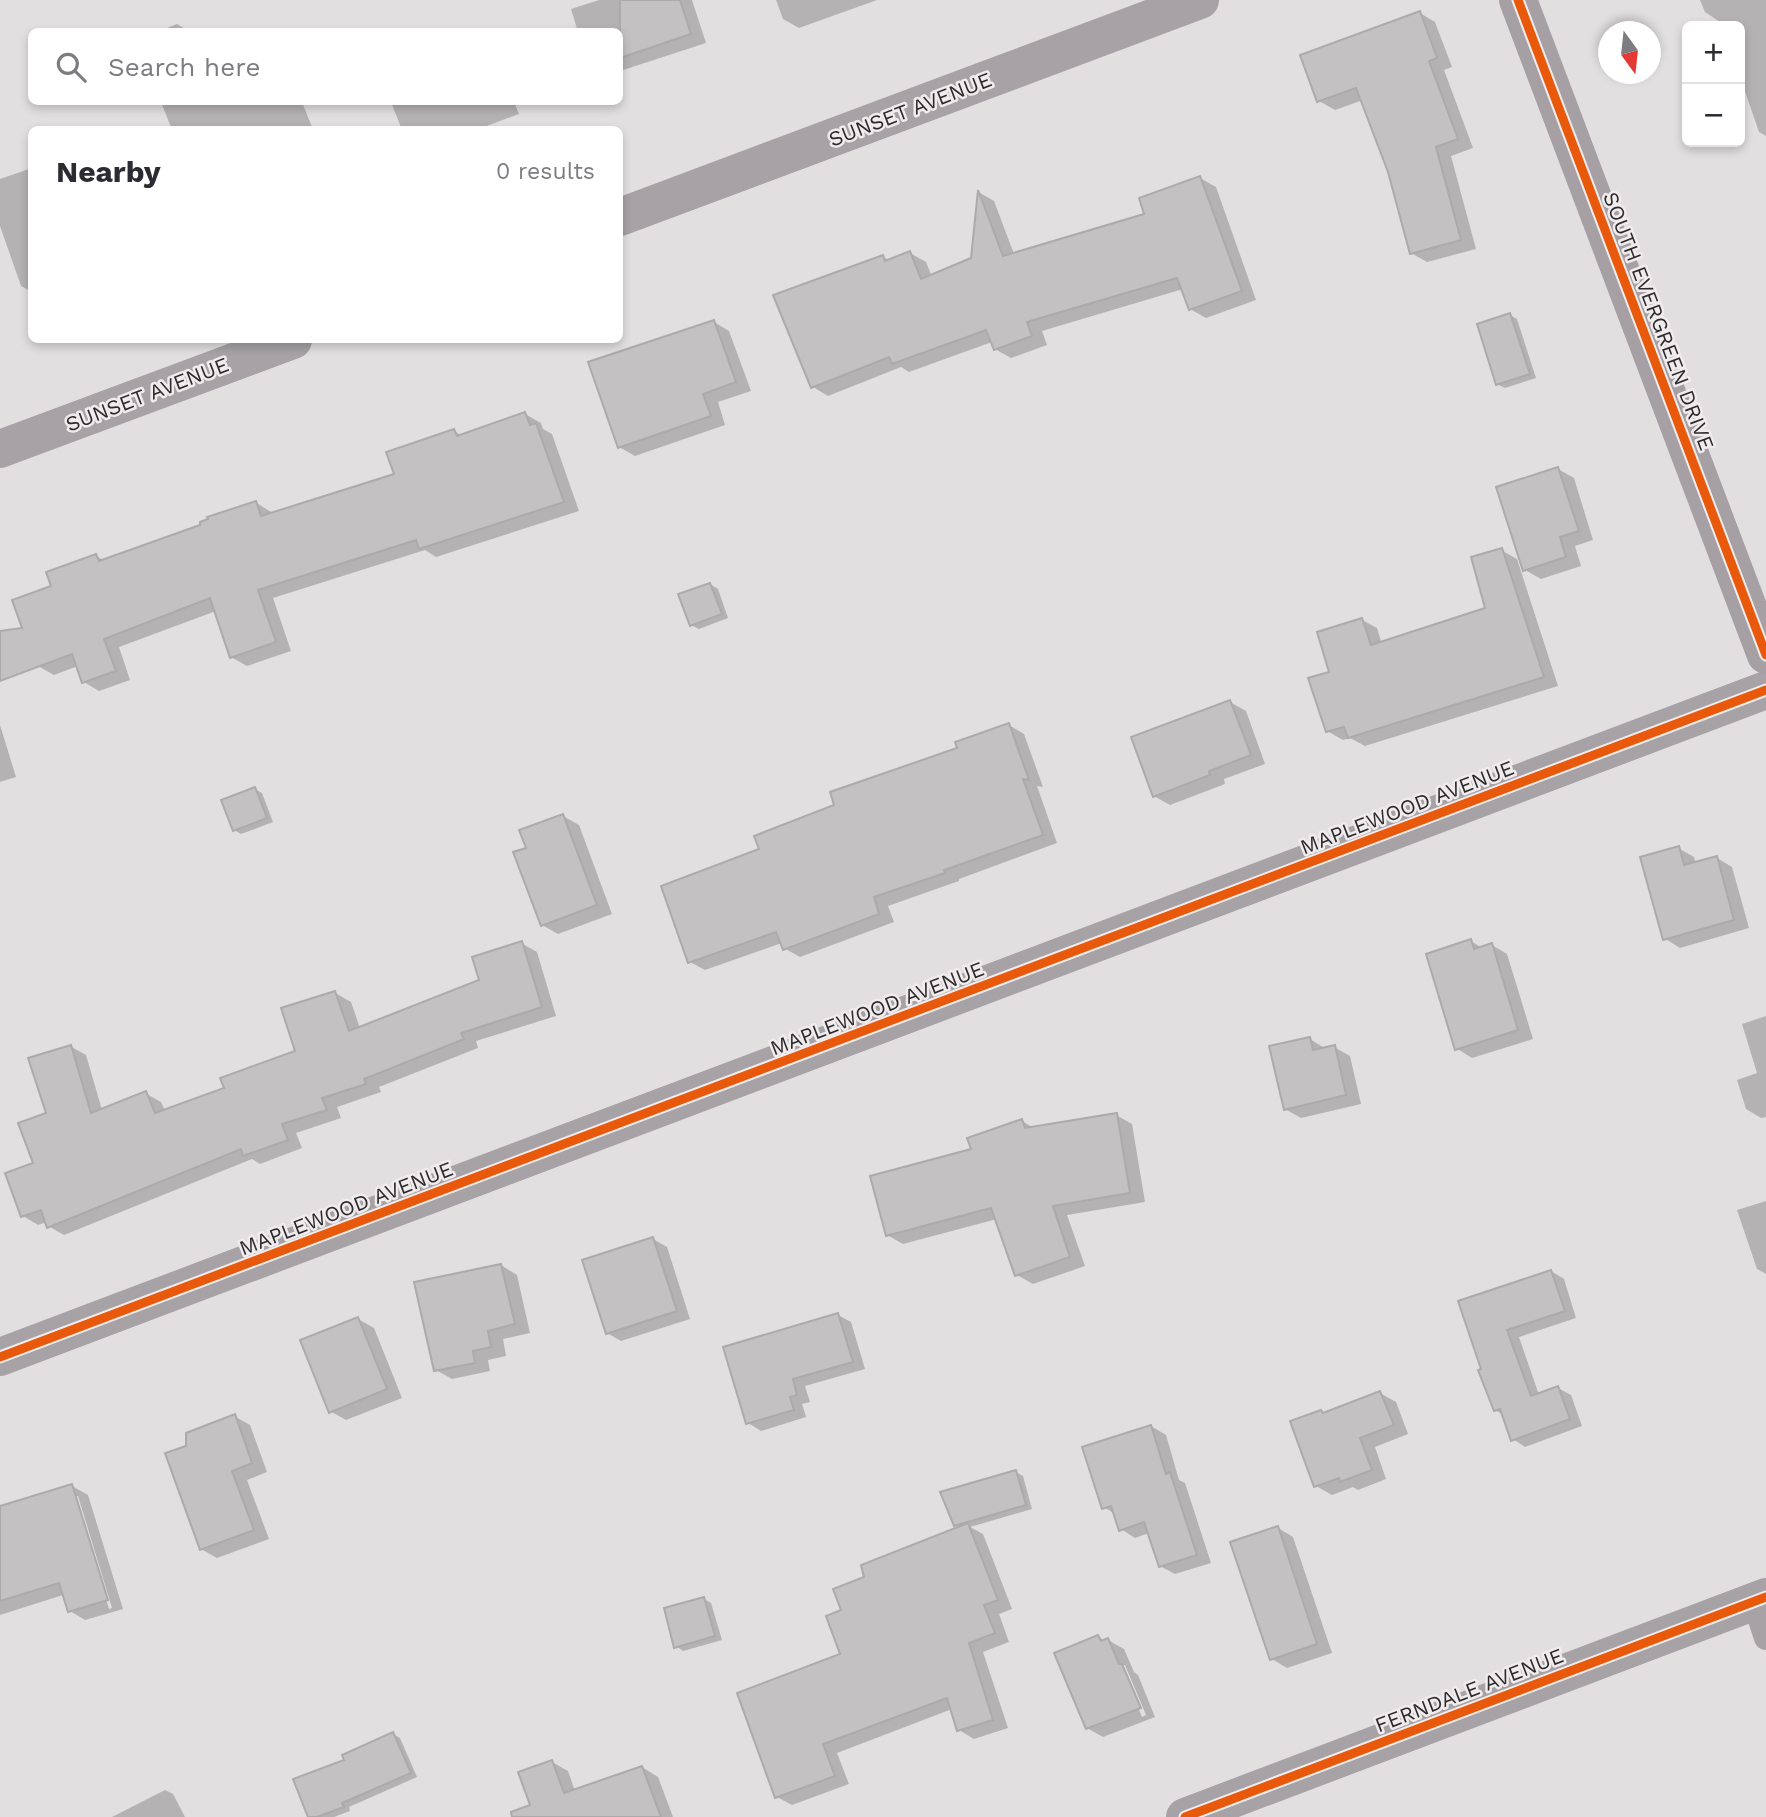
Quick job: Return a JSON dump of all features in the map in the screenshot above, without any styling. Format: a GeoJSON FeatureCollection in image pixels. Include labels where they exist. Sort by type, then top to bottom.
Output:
{"type":"FeatureCollection","features":[{"type":"Feature","properties":{"kind":"street","name":"SUNSET AVENUE"},"geometry":{"type":"LineString","coordinates":[[623,217],[1200,0]]}},
{"type":"Feature","properties":{"kind":"street","name":"SOUTH EVERGREEN DRIVE"},"geometry":{"type":"LineString","coordinates":[[1518,0],[1766,655]]}},
{"type":"Feature","properties":{"kind":"street","name":"SUNSET AVENUE"},"geometry":{"type":"LineString","coordinates":[[0,449],[285,343]]}},
{"type":"Feature","properties":{"kind":"street","name":"MAPLEWOOD AVENUE"},"geometry":{"type":"LineString","coordinates":[[0,1357],[1766,691]]}},
{"type":"Feature","properties":{"kind":"street","name":"FERNDALE AVENUE"},"geometry":{"type":"LineString","coordinates":[[1185,1817],[1760,1599]]}},
{"type":"Feature","properties":{"kind":"lane"},"geometry":{"type":"LineString","coordinates":[[1760,1599],[1766,1638]]}},
{"type":"Feature","properties":{"kind":"building"},"geometry":{"type":"Polygon","coordinates":[[[620,0],[680,0],[691,34],[623,57],[623,28],[620,28],[620,0]]]}},
{"type":"Feature","properties":{"kind":"building"},"geometry":{"type":"Polygon","coordinates":[[[1420,11],[1437,58],[1429,61],[1458,139],[1436,147],[1461,240],[1410,254],[1388,172],[1356,88],[1317,102],[1300,55],[1420,11]]]}},
{"type":"Feature","properties":{"kind":"building"},"geometry":{"type":"Polygon","coordinates":[[[1200,176],[1242,291],[1189,310],[1177,278],[1027,322],[1032,336],[994,350],[986,330],[892,364],[889,357],[811,388],[773,295],[883,255],[885,261],[910,251],[921,279],[971,258],[978,190],[1003,256],[1144,214],[1139,198],[1200,176]]]}},
{"type":"Feature","properties":{"kind":"building"},"geometry":{"type":"Polygon","coordinates":[[[1510,313],[1530,374],[1496,385],[1477,324],[1510,313]]]}},
{"type":"Feature","properties":{"kind":"building"},"geometry":{"type":"Polygon","coordinates":[[[714,320],[736,382],[703,394],[711,416],[618,448],[588,362],[714,320]]]}},
{"type":"Feature","properties":{"kind":"building"},"geometry":{"type":"Polygon","coordinates":[[[525,412],[530,425],[536,423],[564,502],[419,549],[416,540],[258,590],[276,642],[230,658],[210,598],[104,639],[116,671],[82,683],[72,654],[0,681],[0,631],[22,628],[12,600],[51,586],[46,572],[96,554],[99,561],[200,525],[207,517],[256,501],[261,516],[394,474],[386,452],[454,429],[457,436],[525,412]]]}},
{"type":"Feature","properties":{"kind":"building"},"geometry":{"type":"Polygon","coordinates":[[[1558,467],[1579,531],[1560,537],[1566,557],[1523,571],[1496,487],[1558,467]]]}},
{"type":"Feature","properties":{"kind":"building"},"geometry":{"type":"Polygon","coordinates":[[[1502,548],[1544,677],[1348,738],[1344,727],[1326,732],[1308,678],[1329,672],[1317,632],[1362,618],[1371,645],[1485,608],[1471,557],[1502,548]]]}},
{"type":"Feature","properties":{"kind":"building"},"geometry":{"type":"Polygon","coordinates":[[[710,583],[722,614],[690,626],[678,594],[710,583]]]}},
{"type":"Feature","properties":{"kind":"building"},"geometry":{"type":"Polygon","coordinates":[[[1230,700],[1251,755],[1209,771],[1210,775],[1153,797],[1131,737],[1230,700]]]}},
{"type":"Feature","properties":{"kind":"building"},"geometry":{"type":"Polygon","coordinates":[[[1009,723],[1029,780],[1023,779],[1043,835],[874,897],[879,914],[783,950],[776,932],[688,963],[661,886],[759,849],[754,836],[834,805],[830,792],[957,748],[955,742],[1009,723]]]}},
{"type":"Feature","properties":{"kind":"building"},"geometry":{"type":"Polygon","coordinates":[[[255,787],[267,818],[233,831],[221,800],[255,787]]]}},
{"type":"Feature","properties":{"kind":"building"},"geometry":{"type":"Polygon","coordinates":[[[563,814],[597,905],[541,926],[513,852],[526,848],[519,830],[563,814]]]}},
{"type":"Feature","properties":{"kind":"building"},"geometry":{"type":"Polygon","coordinates":[[[1679,846],[1684,865],[1717,856],[1734,920],[1663,940],[1640,857],[1679,846]]]}},
{"type":"Feature","properties":{"kind":"building"},"geometry":{"type":"Polygon","coordinates":[[[1471,939],[1474,949],[1492,943],[1518,1030],[1455,1050],[1426,954],[1471,939]]]}},
{"type":"Feature","properties":{"kind":"building"},"geometry":{"type":"Polygon","coordinates":[[[522,941],[542,1007],[461,1033],[464,1039],[364,1079],[366,1084],[322,1098],[327,1110],[282,1124],[288,1140],[243,1156],[241,1149],[47,1228],[41,1210],[21,1217],[5,1173],[33,1163],[18,1123],[46,1113],[28,1058],[71,1045],[91,1113],[146,1091],[155,1113],[224,1088],[220,1078],[295,1051],[281,1008],[335,991],[349,1031],[479,980],[472,957],[522,941]]]}},
{"type":"Feature","properties":{"kind":"building"},"geometry":{"type":"Polygon","coordinates":[[[1310,1037],[1313,1050],[1335,1045],[1346,1095],[1284,1110],[1269,1046],[1310,1037]]]}},
{"type":"Feature","properties":{"kind":"building"},"geometry":{"type":"Polygon","coordinates":[[[1117,1113],[1130,1193],[1053,1206],[1070,1257],[1015,1276],[991,1208],[886,1236],[870,1176],[971,1149],[967,1138],[1022,1119],[1025,1128],[1117,1113]]]}},
{"type":"Feature","properties":{"kind":"building"},"geometry":{"type":"Polygon","coordinates":[[[653,1237],[677,1311],[606,1334],[582,1260],[653,1237]]]}},
{"type":"Feature","properties":{"kind":"building"},"geometry":{"type":"Polygon","coordinates":[[[501,1264],[515,1324],[488,1331],[491,1347],[473,1351],[475,1363],[434,1371],[414,1282],[501,1264]]]}},
{"type":"Feature","properties":{"kind":"building"},"geometry":{"type":"Polygon","coordinates":[[[1551,1270],[1565,1311],[1507,1330],[1531,1396],[1558,1386],[1570,1419],[1511,1441],[1500,1409],[1494,1411],[1478,1370],[1481,1369],[1458,1301],[1551,1270]]]}},
{"type":"Feature","properties":{"kind":"building"},"geometry":{"type":"Polygon","coordinates":[[[838,1313],[853,1362],[793,1379],[797,1395],[790,1397],[794,1410],[746,1424],[723,1347],[838,1313]]]}},
{"type":"Feature","properties":{"kind":"building"},"geometry":{"type":"Polygon","coordinates":[[[358,1317],[387,1389],[329,1413],[300,1340],[358,1317]]]}},
{"type":"Feature","properties":{"kind":"building"},"geometry":{"type":"Polygon","coordinates":[[[1380,1391],[1394,1425],[1360,1438],[1372,1470],[1340,1482],[1339,1478],[1314,1487],[1290,1421],[1321,1410],[1323,1413],[1380,1391]]]}},
{"type":"Feature","properties":{"kind":"building"},"geometry":{"type":"Polygon","coordinates":[[[235,1414],[252,1463],[232,1471],[254,1530],[200,1550],[165,1453],[186,1446],[186,1433],[235,1414]]]}},
{"type":"Feature","properties":{"kind":"building"},"geometry":{"type":"Polygon","coordinates":[[[1151,1425],[1166,1474],[1170,1472],[1197,1555],[1159,1567],[1144,1522],[1119,1531],[1111,1506],[1102,1509],[1082,1447],[1151,1425]]]}},
{"type":"Feature","properties":{"kind":"building"},"geometry":{"type":"Polygon","coordinates":[[[1016,1470],[1026,1505],[954,1526],[940,1492],[1016,1470]]]}},
{"type":"Feature","properties":{"kind":"building"},"geometry":{"type":"Polygon","coordinates":[[[72,1484],[108,1600],[68,1612],[59,1583],[0,1601],[0,1506],[72,1484]]]}},
{"type":"Feature","properties":{"kind":"building"},"geometry":{"type":"Polygon","coordinates":[[[968,1523],[998,1600],[984,1605],[995,1633],[969,1643],[993,1720],[957,1731],[947,1698],[823,1744],[835,1776],[775,1798],[737,1693],[840,1654],[826,1616],[841,1610],[833,1589],[864,1577],[861,1565],[968,1523]]]}},
{"type":"Feature","properties":{"kind":"building"},"geometry":{"type":"Polygon","coordinates":[[[1278,1526],[1317,1644],[1270,1660],[1230,1542],[1278,1526]]]}},
{"type":"Feature","properties":{"kind":"building"},"geometry":{"type":"Polygon","coordinates":[[[704,1597],[715,1636],[674,1648],[664,1608],[704,1597]]]}},
{"type":"Feature","properties":{"kind":"building"},"geometry":{"type":"Polygon","coordinates":[[[1098,1635],[1101,1641],[1108,1638],[1141,1708],[1086,1729],[1054,1653],[1098,1635]]]}},
{"type":"Feature","properties":{"kind":"building"},"geometry":{"type":"Polygon","coordinates":[[[393,1732],[411,1773],[342,1803],[344,1807],[317,1817],[308,1817],[293,1779],[344,1760],[342,1755],[393,1732]]]}},
{"type":"Feature","properties":{"kind":"building"},"geometry":{"type":"Polygon","coordinates":[[[552,1760],[564,1793],[642,1766],[661,1817],[512,1817],[511,1812],[530,1805],[518,1772],[552,1760]]]}},
{"type":"Feature","properties":{"kind":"cycle path"},"geometry":{"type":"LineString","coordinates":[[1518,0],[1766,655]]}},
{"type":"Feature","properties":{"kind":"cycle path"},"geometry":{"type":"LineString","coordinates":[[0,1357],[1766,690]]}},
{"type":"Feature","properties":{"kind":"cycle path"},"geometry":{"type":"LineString","coordinates":[[1185,1817],[1766,1597]]}}]}
